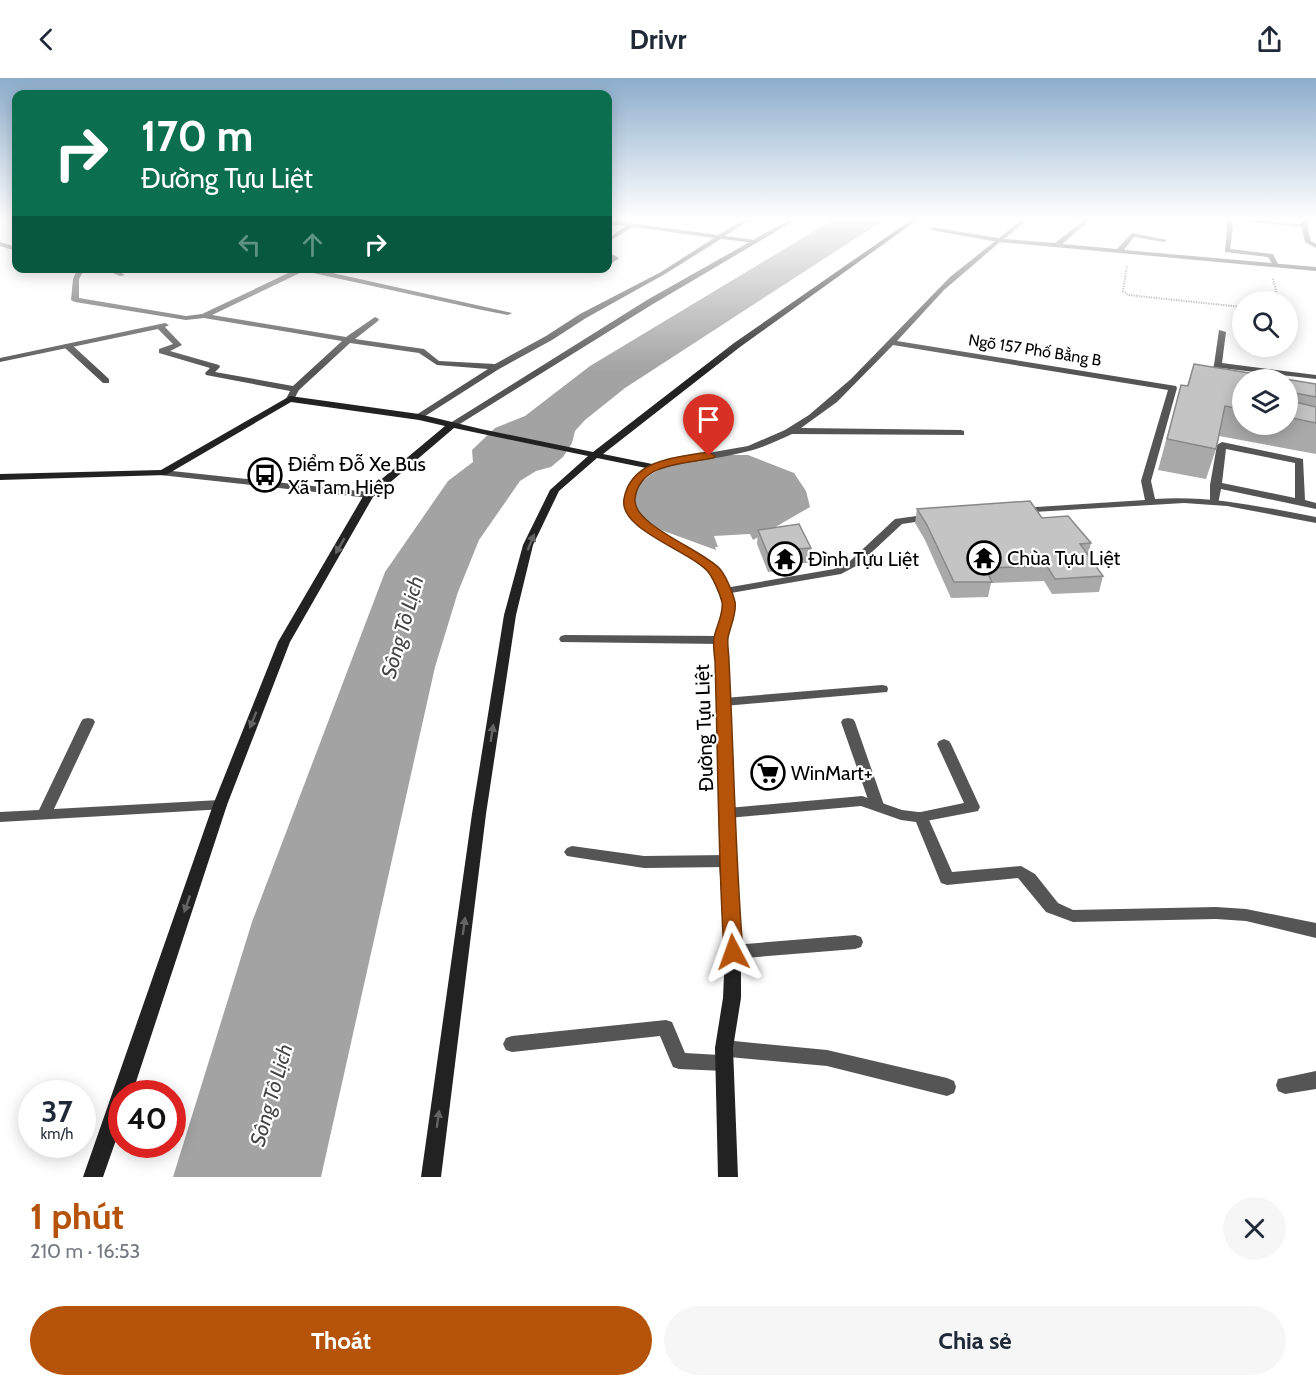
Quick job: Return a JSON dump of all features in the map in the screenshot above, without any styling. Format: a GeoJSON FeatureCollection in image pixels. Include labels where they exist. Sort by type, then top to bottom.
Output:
{"type":"FeatureCollection","features":[{"type":"Feature","properties":{"kind":"street"},"geometry":{"type":"LineString","coordinates":[[419,417],[496,367],[669,269]]}},
{"type":"Feature","properties":{"kind":"street"},"geometry":{"type":"LineString","coordinates":[[127,1080],[220,805],[284,642],[369,495],[452,425],[709,269]]}},
{"type":"Feature","properties":{"kind":"street"},"geometry":{"type":"LineString","coordinates":[[431,1177],[479,814],[510,615],[528,545],[555,490],[595,454],[737,345],[844,269]]}},
{"type":"Feature","properties":{"kind":"street"},"geometry":{"type":"LineString","coordinates":[[949,516],[909,518],[899,521],[854,563],[837,572],[725,591],[716,573],[701,559],[645,526],[633,514],[629,501],[633,488],[643,475],[654,467],[675,460],[726,453],[765,443],[789,431],[834,400],[931,299],[965,269]]}},
{"type":"Feature","properties":{"kind":"street"},"geometry":{"type":"LineString","coordinates":[[79,273],[76,279],[75,300],[186,318]]}},
{"type":"Feature","properties":{"kind":"street"},"geometry":{"type":"LineString","coordinates":[[117,273],[122,275]]}},
{"type":"Feature","properties":{"kind":"street"},"geometry":{"type":"LineString","coordinates":[[204,316],[295,273]]}},
{"type":"Feature","properties":{"kind":"street"},"geometry":{"type":"LineString","coordinates":[[323,273],[424,297],[508,313]]}},
{"type":"Feature","properties":{"kind":"street"},"geometry":{"type":"LineString","coordinates":[[0,360],[159,326],[186,318],[204,316],[421,351],[437,363],[496,367]]}},
{"type":"Feature","properties":{"kind":"street"},"geometry":{"type":"LineString","coordinates":[[163,473],[290,399],[295,389],[348,340],[375,319]]}},
{"type":"Feature","properties":{"kind":"street"},"geometry":{"type":"LineString","coordinates":[[159,326],[178,345],[162,351],[216,367],[210,373],[295,389]]}},
{"type":"Feature","properties":{"kind":"street"},"geometry":{"type":"LineString","coordinates":[[1208,387],[1218,365],[1222,332]]}},
{"type":"Feature","properties":{"kind":"street","name":"Ngõ 157 Phố Bằng B"},"geometry":{"type":"LineString","coordinates":[[891,342],[1173,388],[1185,387]]}},
{"type":"Feature","properties":{"kind":"street"},"geometry":{"type":"LineString","coordinates":[[68,346],[106,381]]}},
{"type":"Feature","properties":{"kind":"street"},"geometry":{"type":"LineString","coordinates":[[1218,365],[1316,377]]}},
{"type":"Feature","properties":{"kind":"street"},"geometry":{"type":"LineString","coordinates":[[1196,387],[1219,389]]}},
{"type":"Feature","properties":{"kind":"street"},"geometry":{"type":"LineString","coordinates":[[1151,503],[1146,481],[1173,388]]}},
{"type":"Feature","properties":{"kind":"street"},"geometry":{"type":"LineString","coordinates":[[290,399],[419,417],[480,432],[654,467]]}},
{"type":"Feature","properties":{"kind":"street"},"geometry":{"type":"LineString","coordinates":[[789,431],[961,433]]}},
{"type":"Feature","properties":{"kind":"street"},"geometry":{"type":"LineString","coordinates":[[1214,502],[1222,445],[1300,461],[1300,502]]}},
{"type":"Feature","properties":{"kind":"street"},"geometry":{"type":"LineString","coordinates":[[0,477],[163,473],[369,495]]}},
{"type":"Feature","properties":{"kind":"street"},"geometry":{"type":"LineString","coordinates":[[1215,485],[1316,506]]}},
{"type":"Feature","properties":{"kind":"street"},"geometry":{"type":"LineString","coordinates":[[1008,512],[1184,500],[1214,502],[1316,520]]}},
{"type":"Feature","properties":{"kind":"street","name":"Đường Tựu Liệt"},"geometry":{"type":"LineString","coordinates":[[725,591],[729,604],[721,640],[728,813],[727,861],[733,952],[732,998],[724,1055],[728,1177]]}},
{"type":"Feature","properties":{"kind":"street"},"geometry":{"type":"LineString","coordinates":[[565,639],[721,640]]}},
{"type":"Feature","properties":{"kind":"street"},"geometry":{"type":"LineString","coordinates":[[724,702],[882,689]]}},
{"type":"Feature","properties":{"kind":"street"},"geometry":{"type":"LineString","coordinates":[[45,814],[88,722]]}},
{"type":"Feature","properties":{"kind":"street"},"geometry":{"type":"LineString","coordinates":[[848,722],[877,805]]}},
{"type":"Feature","properties":{"kind":"street"},"geometry":{"type":"LineString","coordinates":[[728,813],[862,801],[901,815],[921,817],[973,807],[944,744]]}},
{"type":"Feature","properties":{"kind":"street"},"geometry":{"type":"LineString","coordinates":[[0,817],[220,805]]}},
{"type":"Feature","properties":{"kind":"street"},"geometry":{"type":"LineString","coordinates":[[921,817],[947,879],[1021,872],[1027,876],[1049,907],[1063,913],[1073,915],[1246,915],[1316,931]]}},
{"type":"Feature","properties":{"kind":"street"},"geometry":{"type":"LineString","coordinates":[[572,852],[644,861],[727,861]]}},
{"type":"Feature","properties":{"kind":"street"},"geometry":{"type":"LineString","coordinates":[[733,952],[855,942]]}},
{"type":"Feature","properties":{"kind":"street"},"geometry":{"type":"LineString","coordinates":[[512,1044],[666,1028],[678,1061],[724,1055],[827,1058],[947,1087]]}},
{"type":"Feature","properties":{"kind":"street"},"geometry":{"type":"LineString","coordinates":[[1285,1085],[1316,1080]]}},
{"type":"Feature","properties":{"kind":"street"},"geometry":{"type":"LineString","coordinates":[[93,1177],[108,1134]]}},
{"type":"Feature","properties":{"kind":"path"},"geometry":{"type":"LineString","coordinates":[[1126,269],[1123,291],[1128,295],[1232,306]]}},
{"type":"Feature","properties":{"kind":"water","name":"Sông Tô Lịch"},"geometry":{"type":"Polygon","coordinates":[[[751,269],[808,269],[625,388],[585,420],[575,431],[572,443],[563,457],[551,467],[536,471],[520,481],[479,540],[458,592],[435,667],[321,1177],[173,1177],[179,1158],[186,1158],[186,1135],[252,922],[385,572],[448,481],[473,462],[472,450],[495,428],[525,416],[590,366],[751,269]]]}},
{"type":"Feature","properties":{"kind":"water"},"geometry":{"type":"Polygon","coordinates":[[[727,455],[748,455],[794,473],[806,491],[810,507],[753,540],[750,534],[714,536],[718,547],[715,547],[716,550],[661,530],[634,513],[632,500],[638,487],[647,477],[671,465],[727,455]]]}},
{"type":"Feature","properties":{"kind":"building"},"geometry":{"type":"Polygon","coordinates":[[[1194,364],[1232,370],[1232,407],[1225,406],[1216,449],[1167,439],[1181,385],[1188,386],[1194,364]]]}},
{"type":"Feature","properties":{"kind":"building"},"geometry":{"type":"Polygon","coordinates":[[[1298,381],[1316,384],[1316,397],[1298,394],[1298,381]]]}},
{"type":"Feature","properties":{"kind":"building"},"geometry":{"type":"Polygon","coordinates":[[[1298,403],[1316,407],[1316,423],[1298,419],[1298,403]]]}},
{"type":"Feature","properties":{"kind":"building"},"geometry":{"type":"Polygon","coordinates":[[[1030,501],[1042,518],[1068,516],[1091,543],[1080,544],[1103,576],[1055,579],[1047,566],[985,568],[992,582],[954,582],[917,509],[1030,501]]]}},
{"type":"Feature","properties":{"kind":"building"},"geometry":{"type":"Polygon","coordinates":[[[799,524],[811,548],[796,549],[799,555],[769,557],[758,530],[799,524]]]}},
{"type":"Feature","properties":{"kind":"place","name":"Điểm Đỗ Xe Bus Xã Tam Hiệp"},"geometry":{"type":"Point","coordinates":[265,475]}},
{"type":"Feature","properties":{"kind":"place","name":"Chùa Tựu Liệt"},"geometry":{"type":"Point","coordinates":[984,558]}},
{"type":"Feature","properties":{"kind":"place","name":"Đình Tựu Liệt"},"geometry":{"type":"Point","coordinates":[785,559]}},
{"type":"Feature","properties":{"kind":"place","name":"WinMart+"},"geometry":{"type":"Point","coordinates":[768,773]}},
{"type":"Feature","properties":{"kind":"route"},"geometry":{"type":"LineString","coordinates":[[709,456],[675,460],[654,467],[643,475],[633,488],[629,501],[633,514],[645,526],[701,559],[716,573],[729,604],[721,640],[728,813],[727,861],[733,952]]}}]}
